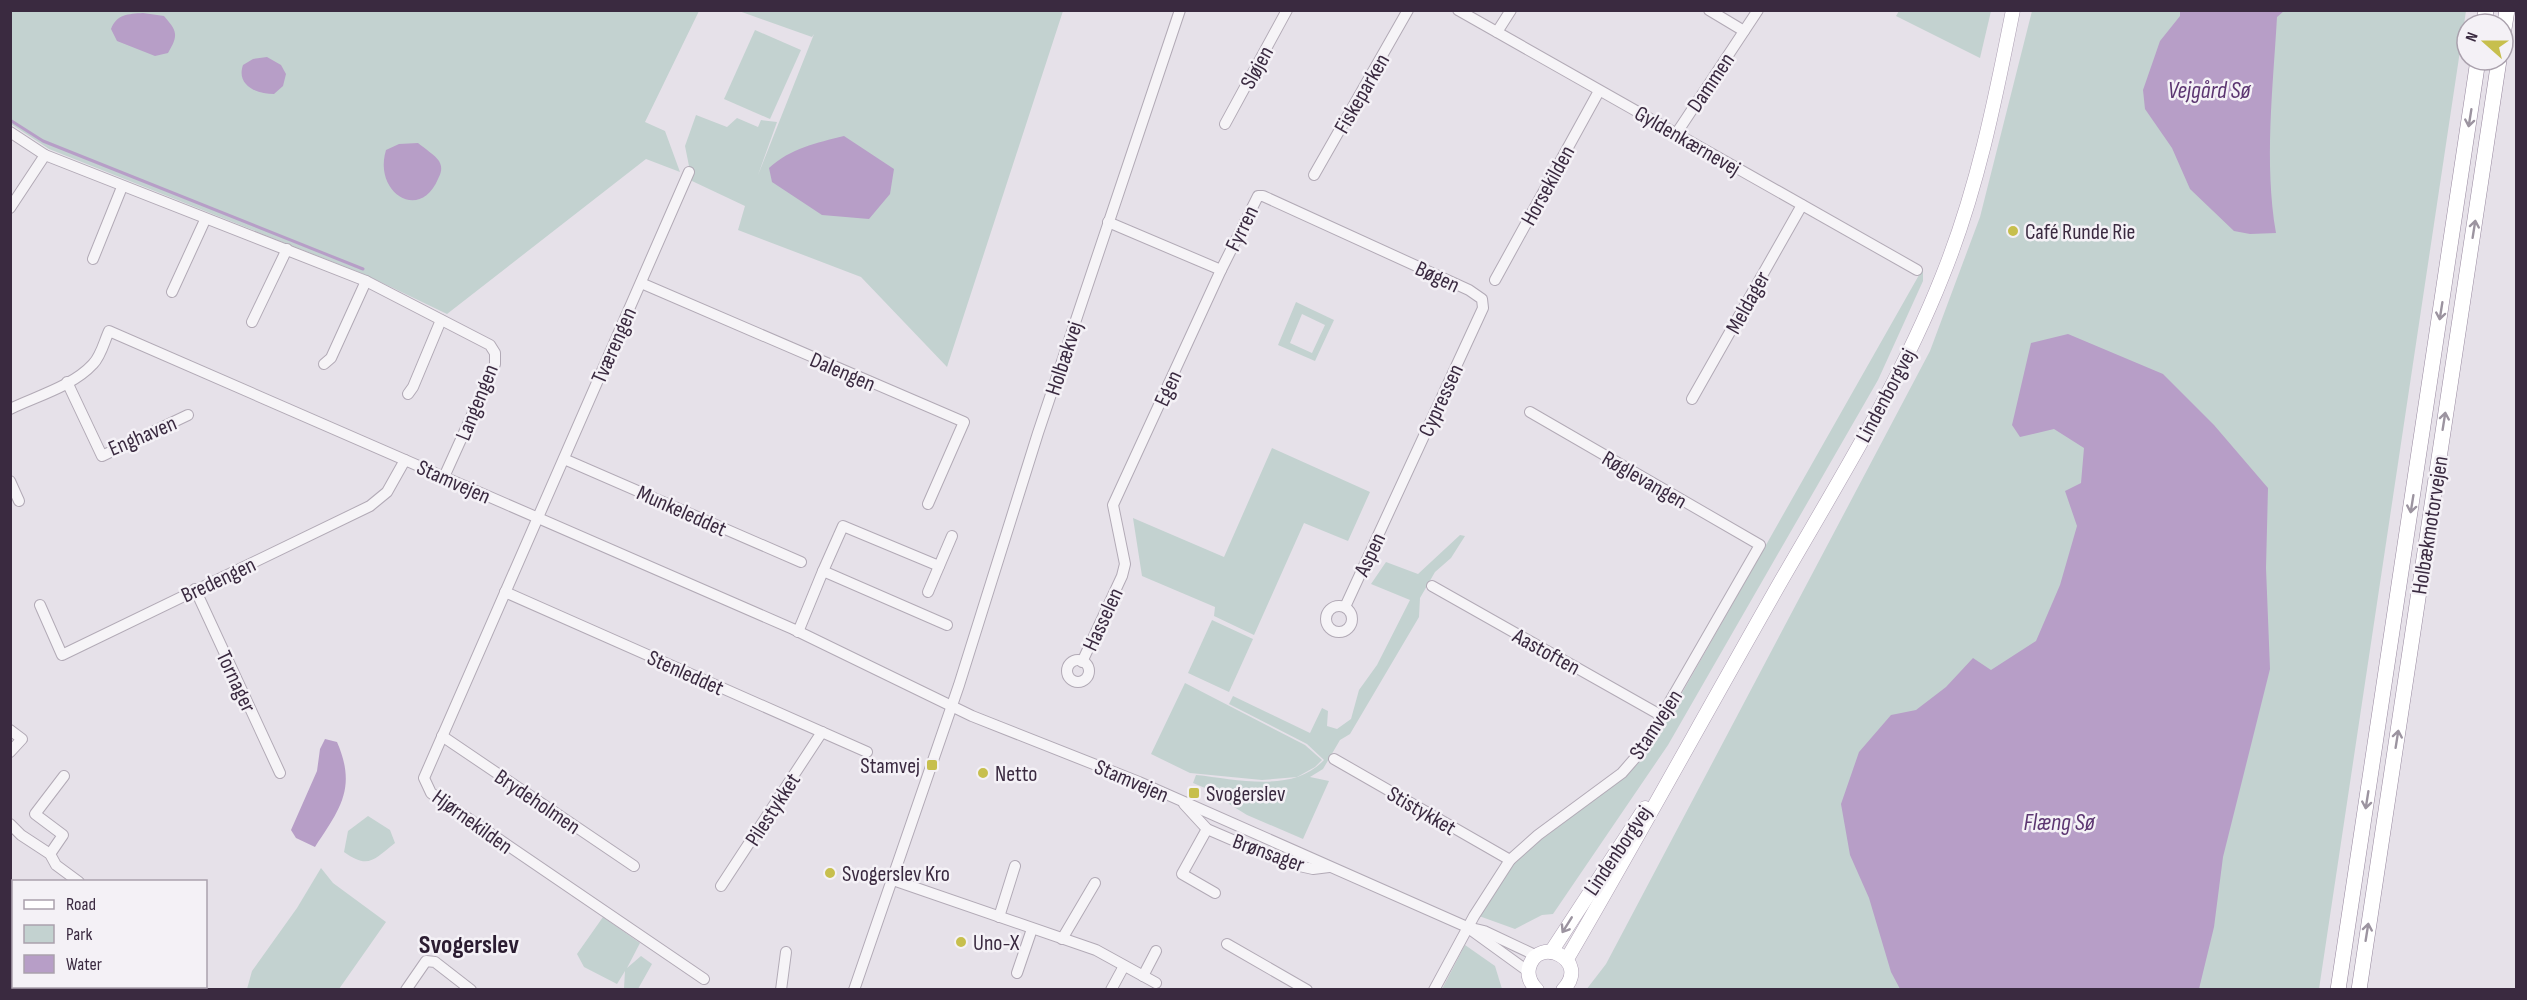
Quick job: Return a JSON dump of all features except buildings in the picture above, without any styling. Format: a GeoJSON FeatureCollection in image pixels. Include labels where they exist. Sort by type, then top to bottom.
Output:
{"type":"FeatureCollection","features":[{"type":"Feature","properties":{"kind":"highway","name":"Holbækmotorvejen"},"geometry":{"type":"LineString","coordinates":[[2338,990],[2476,72]]}},
{"type":"Feature","properties":{"kind":"highway","name":"Holbækmotorvejen"},"geometry":{"type":"LineString","coordinates":[[2359,990],[2497,72]]}},
{"type":"Feature","properties":{"kind":"main road","name":"Lindenborgvej"},"geometry":{"type":"LineString","coordinates":[[1567,959],[1641,833],[1685,750],[1877,412],[1912,346],[1942,276],[1973,189],[1991,119],[2013,10]]}},
{"type":"Feature","properties":{"kind":"main road","name":"Lindenborgvej"},"geometry":{"type":"LineString","coordinates":[[1551,952],[1685,750]]}},
{"type":"Feature","properties":{"kind":"main road"},"geometry":{"type":"LineString","coordinates":[[1532,984],[1531,963],[1537,956],[1551,952],[1567,959],[1571,975],[1563,990]]}},
{"type":"Feature","properties":{"kind":"street","name":"Holbækvej"},"geometry":{"type":"LineString","coordinates":[[855,990],[952,707],[1038,433],[1180,10]]}},
{"type":"Feature","properties":{"kind":"street","name":"Sløjen"},"geometry":{"type":"LineString","coordinates":[[1225,124],[1287,10]]}},
{"type":"Feature","properties":{"kind":"street","name":"Fiskeparken"},"geometry":{"type":"LineString","coordinates":[[1314,175],[1408,10]]}},
{"type":"Feature","properties":{"kind":"street","name":"Gyldenkærnevej"},"geometry":{"type":"LineString","coordinates":[[1458,10],[1917,270]]}},
{"type":"Feature","properties":{"kind":"street"},"geometry":{"type":"LineString","coordinates":[[1497,32],[1511,10]]}},
{"type":"Feature","properties":{"kind":"street","name":"Dammen"},"geometry":{"type":"LineString","coordinates":[[1709,10],[1744,31]]}},
{"type":"Feature","properties":{"kind":"street","name":"Dammen"},"geometry":{"type":"LineString","coordinates":[[1676,134],[1758,10]]}},
{"type":"Feature","properties":{"kind":"street","name":"Horsekilden"},"geometry":{"type":"LineString","coordinates":[[1495,280],[1599,91]]}},
{"type":"Feature","properties":{"kind":"street","name":"Langengen"},"geometry":{"type":"LineString","coordinates":[[10,132],[45,154],[122,187],[366,281],[490,345],[495,353],[495,364],[444,477]]}},
{"type":"Feature","properties":{"kind":"street"},"geometry":{"type":"LineString","coordinates":[[10,208],[45,154]]}},
{"type":"Feature","properties":{"kind":"street","name":"Tværengen"},"geometry":{"type":"LineString","coordinates":[[537,518],[689,172]]}},
{"type":"Feature","properties":{"kind":"street"},"geometry":{"type":"LineString","coordinates":[[93,259],[122,187]]}},
{"type":"Feature","properties":{"kind":"street","name":"Fyrren"},"geometry":{"type":"LineString","coordinates":[[1108,222],[1221,270],[1258,196],[1314,219]]}},
{"type":"Feature","properties":{"kind":"street","name":"Meldager"},"geometry":{"type":"LineString","coordinates":[[1692,399],[1802,205]]}},
{"type":"Feature","properties":{"kind":"street","name":"Bøgen"},"geometry":{"type":"LineString","coordinates":[[1314,219],[1469,290],[1482,299]]}},
{"type":"Feature","properties":{"kind":"street"},"geometry":{"type":"LineString","coordinates":[[172,292],[205,220]]}},
{"type":"Feature","properties":{"kind":"street"},"geometry":{"type":"LineString","coordinates":[[252,322],[287,249]]}},
{"type":"Feature","properties":{"kind":"street","name":"Egen"},"geometry":{"type":"LineString","coordinates":[[1122,576],[1125,564],[1113,505],[1221,270]]}},
{"type":"Feature","properties":{"kind":"street"},"geometry":{"type":"LineString","coordinates":[[324,364],[331,358],[366,281]]}},
{"type":"Feature","properties":{"kind":"street","name":"Dalengen"},"geometry":{"type":"LineString","coordinates":[[640,283],[964,422],[928,504]]}},
{"type":"Feature","properties":{"kind":"street","name":"Cypressen"},"geometry":{"type":"LineString","coordinates":[[1394,500],[1482,308],[1482,299]]}},
{"type":"Feature","properties":{"kind":"street"},"geometry":{"type":"LineString","coordinates":[[408,394],[441,321]]}},
{"type":"Feature","properties":{"kind":"street","name":"Stamvejen"},"geometry":{"type":"LineString","coordinates":[[67,382],[94,363],[109,331],[798,632],[952,707],[1182,801],[1537,956]]}},
{"type":"Feature","properties":{"kind":"street"},"geometry":{"type":"LineString","coordinates":[[11,407],[67,382]]}},
{"type":"Feature","properties":{"kind":"street","name":"Enghaven"},"geometry":{"type":"LineString","coordinates":[[67,382],[102,456],[188,415]]}},
{"type":"Feature","properties":{"kind":"street","name":"Røglevangen"},"geometry":{"type":"LineString","coordinates":[[1530,412],[1760,545]]}},
{"type":"Feature","properties":{"kind":"street","name":"Munkeleddet"},"geometry":{"type":"LineString","coordinates":[[564,459],[801,562]]}},
{"type":"Feature","properties":{"kind":"street","name":"Bredengen"},"geometry":{"type":"LineString","coordinates":[[40,605],[62,655],[370,506],[387,492],[405,460]]}},
{"type":"Feature","properties":{"kind":"street"},"geometry":{"type":"LineString","coordinates":[[10,482],[20,501]]}},
{"type":"Feature","properties":{"kind":"street","name":"Aspen"},"geometry":{"type":"LineString","coordinates":[[1345,608],[1394,500]]}},
{"type":"Feature","properties":{"kind":"street","name":"Hjørnekilden"},"geometry":{"type":"LineString","coordinates":[[537,518],[425,773],[425,784],[431,794],[704,979]]}},
{"type":"Feature","properties":{"kind":"street"},"geometry":{"type":"LineString","coordinates":[[798,632],[843,525],[939,566]]}},
{"type":"Feature","properties":{"kind":"street"},"geometry":{"type":"LineString","coordinates":[[928,592],[952,536]]}},
{"type":"Feature","properties":{"kind":"street","name":"Stamvejen"},"geometry":{"type":"LineString","coordinates":[[1434,990],[1467,927],[1510,860],[1538,835],[1622,773],[1642,750],[1760,545]]}},
{"type":"Feature","properties":{"kind":"street"},"geometry":{"type":"LineString","coordinates":[[822,571],[947,625]]}},
{"type":"Feature","properties":{"kind":"street","name":"Hasselen"},"geometry":{"type":"LineString","coordinates":[[1082,662],[1122,576]]}},
{"type":"Feature","properties":{"kind":"street","name":"Aastoften"},"geometry":{"type":"LineString","coordinates":[[1431,586],[1662,716]]}},
{"type":"Feature","properties":{"kind":"street","name":"Tornager"},"geometry":{"type":"LineString","coordinates":[[195,589],[280,772]]}},
{"type":"Feature","properties":{"kind":"street","name":"Stenleddet"},"geometry":{"type":"LineString","coordinates":[[505,592],[867,752]]}},
{"type":"Feature","properties":{"kind":"street"},"geometry":{"type":"LineString","coordinates":[[10,730],[22,739],[10,752]]}},
{"type":"Feature","properties":{"kind":"street","name":"Pilestykket"},"geometry":{"type":"LineString","coordinates":[[722,886],[822,732]]}},
{"type":"Feature","properties":{"kind":"street","name":"Brydeholmen"},"geometry":{"type":"LineString","coordinates":[[442,736],[634,866]]}},
{"type":"Feature","properties":{"kind":"street","name":"Stistykket"},"geometry":{"type":"LineString","coordinates":[[1334,759],[1510,860]]}},
{"type":"Feature","properties":{"kind":"street"},"geometry":{"type":"LineString","coordinates":[[50,854],[63,835],[35,814],[64,776]]}},
{"type":"Feature","properties":{"kind":"street","name":"Brønsager"},"geometry":{"type":"LineString","coordinates":[[1182,801],[1208,829],[1286,863],[1313,869],[1331,867]]}},
{"type":"Feature","properties":{"kind":"street"},"geometry":{"type":"LineString","coordinates":[[10,824],[21,835],[50,854],[56,865],[76,880]]}},
{"type":"Feature","properties":{"kind":"street","name":"Brønsager"},"geometry":{"type":"LineString","coordinates":[[1208,829],[1182,874],[1215,893]]}},
{"type":"Feature","properties":{"kind":"street"},"geometry":{"type":"LineString","coordinates":[[999,917],[1016,866]]}},
{"type":"Feature","properties":{"kind":"street"},"geometry":{"type":"LineString","coordinates":[[893,880],[1096,950],[1156,983]]}},
{"type":"Feature","properties":{"kind":"street"},"geometry":{"type":"LineString","coordinates":[[1062,939],[1095,883]]}},
{"type":"Feature","properties":{"kind":"street","name":"Stamvejen"},"geometry":{"type":"LineString","coordinates":[[1467,927],[1532,984]]}},
{"type":"Feature","properties":{"kind":"street"},"geometry":{"type":"LineString","coordinates":[[1017,973],[1032,928]]}},
{"type":"Feature","properties":{"kind":"street"},"geometry":{"type":"LineString","coordinates":[[1227,944],[1306,990]]}},
{"type":"Feature","properties":{"kind":"street"},"geometry":{"type":"LineString","coordinates":[[1143,976],[1156,951]]}},
{"type":"Feature","properties":{"kind":"street"},"geometry":{"type":"LineString","coordinates":[[781,990],[786,952]]}},
{"type":"Feature","properties":{"kind":"street"},"geometry":{"type":"LineString","coordinates":[[406,990],[426,961],[435,962],[471,990]]}},
{"type":"Feature","properties":{"kind":"street"},"geometry":{"type":"LineString","coordinates":[[1111,990],[1124,966]]}},
{"type":"Feature","properties":{"kind":"green space"},"geometry":{"type":"Polygon","coordinates":[[[10,11],[699,11],[645,122],[665,131],[680,172],[646,159],[447,314],[366,275],[49,149],[11,124],[10,11]]]}},
{"type":"Feature","properties":{"kind":"green space"},"geometry":{"type":"Polygon","coordinates":[[[739,11],[1063,11],[947,367],[861,277],[738,230],[745,206],[692,181],[685,146],[696,115],[727,127],[737,118],[758,127],[761,120],[777,122],[758,175],[814,34],[812,37],[739,11]]]}},
{"type":"Feature","properties":{"kind":"green space"},"geometry":{"type":"Polygon","coordinates":[[[1899,11],[1991,11],[1980,58],[1896,16],[1899,11]]]}},
{"type":"Feature","properties":{"kind":"green space"},"geometry":{"type":"Polygon","coordinates":[[[2032,11],[2466,11],[2455,12],[2455,72],[2457,72],[2319,989],[1586,990],[1606,964],[1930,351],[1980,217],[2032,11]]]}},
{"type":"Feature","properties":{"kind":"green space"},"geometry":{"type":"Polygon","coordinates":[[[755,30],[801,50],[770,119],[724,99],[755,30]]]}},
{"type":"Feature","properties":{"kind":"green space"},"geometry":{"type":"Polygon","coordinates":[[[1923,268],[1923,281],[1878,380],[1668,745],[1553,914],[1542,915],[1515,929],[1479,916],[1499,884],[1522,854],[1626,776],[1648,753],[1923,268]]]}},
{"type":"Feature","properties":{"kind":"green space"},"geometry":{"type":"Polygon","coordinates":[[[1296,302],[1334,320],[1315,361],[1278,345],[1296,302]],[[1302,314],[1290,343],[1312,353],[1325,325],[1302,314]]]}},
{"type":"Feature","properties":{"kind":"green space"},"geometry":{"type":"Polygon","coordinates":[[[1272,448],[1370,492],[1348,541],[1304,523],[1254,635],[1214,616],[1215,607],[1142,576],[1133,518],[1224,557],[1272,448]]]}},
{"type":"Feature","properties":{"kind":"green space"},"geometry":{"type":"Polygon","coordinates":[[[1460,535],[1465,536],[1451,558],[1435,572],[1420,598],[1419,617],[1350,734],[1340,740],[1323,769],[1310,777],[1329,781],[1303,839],[1247,815],[1221,799],[1222,795],[1193,783],[1196,775],[1246,781],[1280,781],[1311,771],[1324,760],[1307,744],[1229,704],[1233,696],[1310,733],[1322,708],[1328,711],[1327,726],[1337,729],[1351,719],[1359,690],[1377,665],[1410,600],[1371,584],[1386,562],[1418,574],[1460,535]]]}},
{"type":"Feature","properties":{"kind":"green space"},"geometry":{"type":"Polygon","coordinates":[[[1212,620],[1253,639],[1229,692],[1188,673],[1212,620]]]}},
{"type":"Feature","properties":{"kind":"green space"},"geometry":{"type":"Polygon","coordinates":[[[1185,683],[1305,745],[1322,760],[1315,767],[1297,777],[1262,780],[1190,773],[1151,754],[1185,683]]]}},
{"type":"Feature","properties":{"kind":"green space"},"geometry":{"type":"Polygon","coordinates":[[[368,816],[390,830],[395,843],[376,858],[366,861],[344,852],[348,831],[368,816]]]}},
{"type":"Feature","properties":{"kind":"green space"},"geometry":{"type":"Polygon","coordinates":[[[321,868],[333,883],[386,922],[339,989],[247,989],[252,971],[297,908],[321,868]]]}},
{"type":"Feature","properties":{"kind":"green space"},"geometry":{"type":"Polygon","coordinates":[[[603,917],[640,943],[627,968],[641,956],[652,964],[638,989],[624,988],[625,971],[617,984],[584,967],[577,954],[603,917]]]}},
{"type":"Feature","properties":{"kind":"green space"},"geometry":{"type":"Polygon","coordinates":[[[1465,945],[1495,966],[1502,989],[1442,989],[1465,945]]]}},
{"type":"Feature","properties":{"kind":"water","name":"Vejgård Sø"},"geometry":{"type":"Polygon","coordinates":[[[2180,11],[2284,11],[2277,17],[2270,125],[2272,206],[2276,233],[2250,234],[2234,231],[2190,189],[2172,148],[2145,109],[2143,90],[2160,41],[2180,16],[2180,11]]]}},
{"type":"Feature","properties":{"kind":"water"},"geometry":{"type":"Polygon","coordinates":[[[143,13],[164,16],[172,26],[175,37],[168,53],[155,56],[117,41],[111,29],[116,20],[128,15],[143,13]]]}},
{"type":"Feature","properties":{"kind":"water"},"geometry":{"type":"Polygon","coordinates":[[[267,57],[281,65],[286,74],[283,86],[274,94],[254,90],[242,78],[243,65],[253,59],[267,57]]]}},
{"type":"Feature","properties":{"kind":"water"},"geometry":{"type":"Polygon","coordinates":[[[844,136],[894,169],[890,194],[869,219],[822,215],[772,182],[769,168],[777,161],[804,147],[844,136]]]}},
{"type":"Feature","properties":{"kind":"water"},"geometry":{"type":"Polygon","coordinates":[[[418,143],[437,159],[441,170],[430,192],[420,199],[410,200],[400,197],[386,179],[384,165],[386,150],[399,144],[418,143]]]}},
{"type":"Feature","properties":{"kind":"water","name":"Flæng Sø"},"geometry":{"type":"Polygon","coordinates":[[[2068,334],[2163,374],[2214,425],[2268,488],[2266,568],[2270,669],[2223,857],[2214,927],[2199,989],[1900,989],[1891,972],[1869,898],[1850,855],[1841,804],[1859,752],[1891,715],[1916,710],[1946,687],[1973,658],[1991,670],[2036,641],[2060,585],[2077,526],[2065,491],[2081,483],[2084,448],[2054,429],[2020,437],[2012,425],[2031,343],[2068,334]]]}},
{"type":"Feature","properties":{"kind":"water"},"geometry":{"type":"Polygon","coordinates":[[[325,739],[337,742],[346,772],[345,785],[338,809],[315,847],[296,838],[291,830],[317,771],[320,749],[325,739]]]}},
{"type":"Feature","properties":{"kind":"waterway"},"geometry":{"type":"LineString","coordinates":[[10,120],[43,141],[363,269]]}},
{"type":"Feature","properties":{"kind":"place","name":"Café Runde Rie"},"geometry":{"type":"Point","coordinates":[2013,231]}},
{"type":"Feature","properties":{"kind":"place","name":"Stamvej"},"geometry":{"type":"Point","coordinates":[932,765]}},
{"type":"Feature","properties":{"kind":"place","name":"Netto"},"geometry":{"type":"Point","coordinates":[983,773]}},
{"type":"Feature","properties":{"kind":"place","name":"Svogerslev"},"geometry":{"type":"Point","coordinates":[1194,793]}},
{"type":"Feature","properties":{"kind":"place","name":"Svogerslev Kro"},"geometry":{"type":"Point","coordinates":[830,873]}},
{"type":"Feature","properties":{"kind":"place","name":"Uno-X"},"geometry":{"type":"Point","coordinates":[961,942]}},
{"type":"Feature","properties":{"kind":"district","name":"Svogerslev"},"geometry":{"type":"Point","coordinates":[469,944]}}]}
